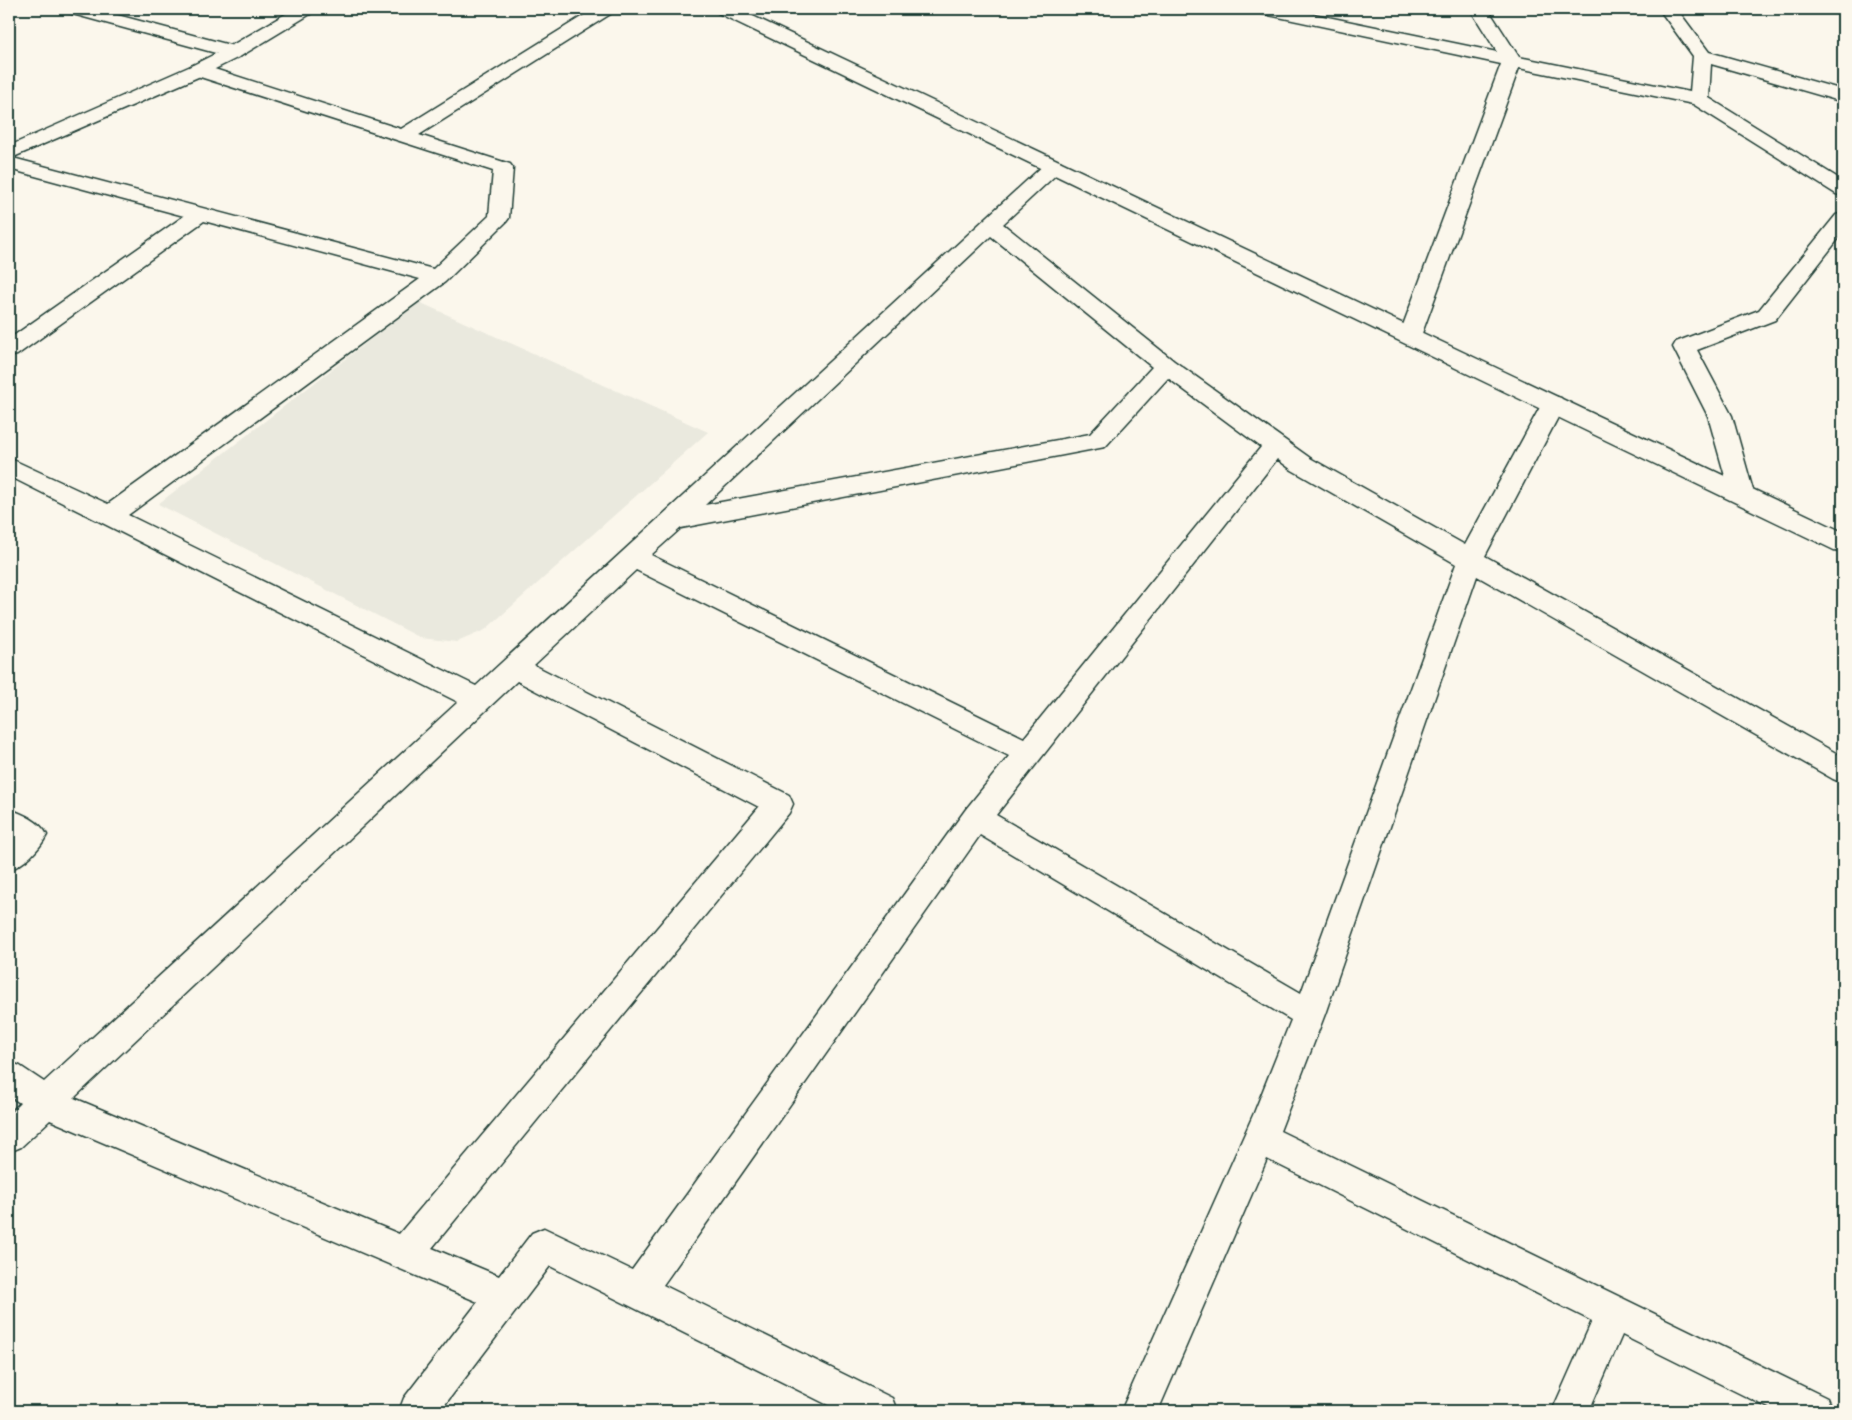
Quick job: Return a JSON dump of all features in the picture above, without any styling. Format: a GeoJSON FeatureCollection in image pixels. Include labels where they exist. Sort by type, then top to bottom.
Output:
{"type":"FeatureCollection","features":[{"type":"Feature","properties":{"kind":"street"},"geometry":{"type":"LineString","coordinates":[[75,9],[234,52]]}},
{"type":"Feature","properties":{"kind":"street"},"geometry":{"type":"LineString","coordinates":[[9,153],[198,70],[234,52],[306,9]]}},
{"type":"Feature","properties":{"kind":"street"},"geometry":{"type":"LineString","coordinates":[[405,136],[606,9]]}},
{"type":"Feature","properties":{"kind":"street"},"geometry":{"type":"LineString","coordinates":[[724,9],[1843,543]]}},
{"type":"Feature","properties":{"kind":"street"},"geometry":{"type":"LineString","coordinates":[[1264,9],[1699,100],[1843,190]]}},
{"type":"Feature","properties":{"kind":"street"},"geometry":{"type":"LineString","coordinates":[[1479,9],[1512,61]]}},
{"type":"Feature","properties":{"kind":"street"},"geometry":{"type":"LineString","coordinates":[[1668,9],[1702,56],[1843,96]]}},
{"type":"Feature","properties":{"kind":"street"},"geometry":{"type":"LineString","coordinates":[[1699,100],[1702,56]]}},
{"type":"Feature","properties":{"kind":"street"},"geometry":{"type":"LineString","coordinates":[[1410,336],[1512,61]]}},
{"type":"Feature","properties":{"kind":"street"},"geometry":{"type":"LineString","coordinates":[[110,516],[437,278],[499,218],[503,168],[198,70]]}},
{"type":"Feature","properties":{"kind":"street"},"geometry":{"type":"LineString","coordinates":[[9,163],[437,278]]}},
{"type":"Feature","properties":{"kind":"street"},"geometry":{"type":"LineString","coordinates":[[9,1136],[1054,166]]}},
{"type":"Feature","properties":{"kind":"street"},"geometry":{"type":"LineString","coordinates":[[9,350],[201,214]]}},
{"type":"Feature","properties":{"kind":"street"},"geometry":{"type":"LineString","coordinates":[[1742,494],[1720,416],[1684,347],[1766,315],[1843,219]]}},
{"type":"Feature","properties":{"kind":"street"},"geometry":{"type":"LineString","coordinates":[[991,225],[1166,366],[1301,464],[1843,771]]}},
{"type":"Feature","properties":{"kind":"street"},"geometry":{"type":"LineString","coordinates":[[672,520],[1097,441],[1166,366]]}},
{"type":"Feature","properties":{"kind":"street"},"geometry":{"type":"LineString","coordinates":[[1139,1411],[1259,1138],[1309,1014],[1470,560],[1554,404]]}},
{"type":"Feature","properties":{"kind":"street"},"geometry":{"type":"LineString","coordinates":[[638,1292],[976,818],[1275,445]]}},
{"type":"Feature","properties":{"kind":"street"},"geometry":{"type":"LineString","coordinates":[[12,472],[110,516],[479,700]]}},
{"type":"Feature","properties":{"kind":"street"},"geometry":{"type":"LineString","coordinates":[[632,557],[1028,753]]}},
{"type":"Feature","properties":{"kind":"street"},"geometry":{"type":"LineString","coordinates":[[405,1254],[779,804],[514,667]]}},
{"type":"Feature","properties":{"kind":"street"},"geometry":{"type":"LineString","coordinates":[[976,818],[1309,1014]]}},
{"type":"Feature","properties":{"kind":"street"},"geometry":{"type":"LineString","coordinates":[[9,821],[32,836],[9,857]]}},
{"type":"Feature","properties":{"kind":"street"},"geometry":{"type":"LineString","coordinates":[[9,1077],[46,1102],[505,1296]]}},
{"type":"Feature","properties":{"kind":"street"},"geometry":{"type":"LineString","coordinates":[[1259,1138],[1814,1411]]}},
{"type":"Feature","properties":{"kind":"street"},"geometry":{"type":"LineString","coordinates":[[417,1411],[544,1246],[879,1411]]}},
{"type":"Feature","properties":{"kind":"street"},"geometry":{"type":"LineString","coordinates":[[1570,1411],[1614,1313]]}},
{"type":"Feature","properties":{"kind":"shaded area"},"geometry":{"type":"Polygon","coordinates":[[[419,302],[708,432],[485,630],[457,642],[421,638],[158,504],[419,302]]]}}]}
